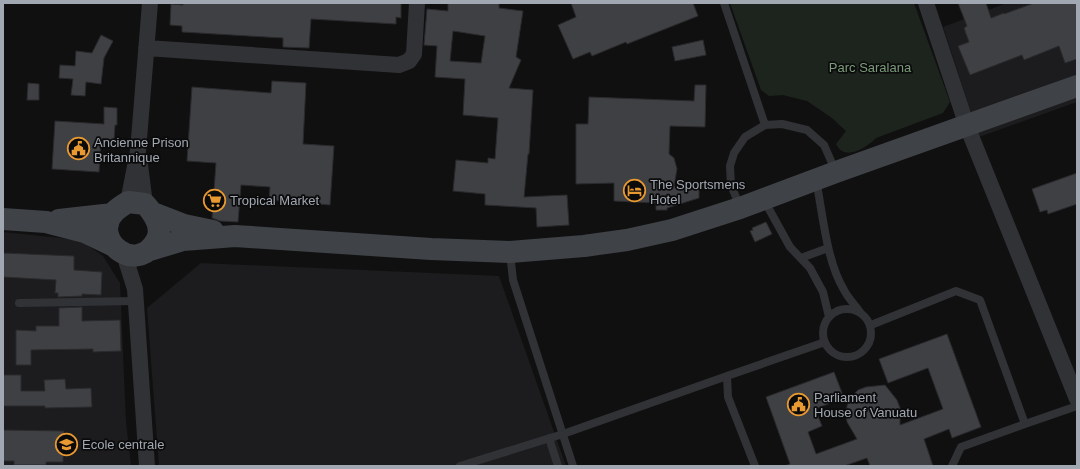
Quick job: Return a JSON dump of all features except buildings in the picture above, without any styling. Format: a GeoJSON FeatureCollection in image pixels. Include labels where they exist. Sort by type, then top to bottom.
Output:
{"type":"FeatureCollection","features":[{"type":"Feature","properties":{"kind":"street"},"geometry":{"type":"LineString","coordinates":[[135,208],[150,3]]}},
{"type":"Feature","properties":{"kind":"street"},"geometry":{"type":"LineString","coordinates":[[146,48],[399,65],[409,61],[414,54],[417,3]]}},
{"type":"Feature","properties":{"kind":"street"},"geometry":{"type":"LineString","coordinates":[[926,3],[966,126],[1077,399]]}},
{"type":"Feature","properties":{"kind":"street"},"geometry":{"type":"LineString","coordinates":[[3,219],[46,222],[85,232],[133,251],[184,240],[235,236],[432,249],[510,252],[627,240],[672,230],[740,208],[1077,86]]}},
{"type":"Feature","properties":{"kind":"street"},"geometry":{"type":"LineString","coordinates":[[133,251],[108,235],[108,224],[135,208]]}},
{"type":"Feature","properties":{"kind":"street"},"geometry":{"type":"LineString","coordinates":[[133,251],[158,239],[159,225],[135,208]]}},
{"type":"Feature","properties":{"kind":"street"},"geometry":{"type":"LineString","coordinates":[[46,222],[135,208],[184,225],[235,236]]}},
{"type":"Feature","properties":{"kind":"street"},"geometry":{"type":"LineString","coordinates":[[133,251],[147,466]]}},
{"type":"Feature","properties":{"kind":"lane"},"geometry":{"type":"LineString","coordinates":[[724,3],[765,125]]}},
{"type":"Feature","properties":{"kind":"lane"},"geometry":{"type":"LineString","coordinates":[[740,208],[731,185],[730,166],[734,153],[746,137],[765,125],[782,124],[807,130],[824,146],[836,172]]}},
{"type":"Feature","properties":{"kind":"lane"},"geometry":{"type":"LineString","coordinates":[[816,180],[820,211],[835,272],[843,290],[860,312],[867,318],[872,329],[870,342],[861,354],[853,357],[842,357],[832,352],[825,342],[823,330],[829,317],[836,311],[848,308],[860,312]]}},
{"type":"Feature","properties":{"kind":"lane"},"geometry":{"type":"LineString","coordinates":[[764,199],[790,247],[810,268],[823,292],[829,317]]}},
{"type":"Feature","properties":{"kind":"lane"},"geometry":{"type":"LineString","coordinates":[[801,258],[828,248]]}},
{"type":"Feature","properties":{"kind":"lane"},"geometry":{"type":"LineString","coordinates":[[510,252],[513,280],[574,466]]}},
{"type":"Feature","properties":{"kind":"lane"},"geometry":{"type":"LineString","coordinates":[[871,325],[956,291],[980,300],[1025,424]]}},
{"type":"Feature","properties":{"kind":"lane"},"geometry":{"type":"LineString","coordinates":[[19,303],[136,295]]}},
{"type":"Feature","properties":{"kind":"lane"},"geometry":{"type":"LineString","coordinates":[[460,466],[484,462],[825,342]]}},
{"type":"Feature","properties":{"kind":"lane"},"geometry":{"type":"LineString","coordinates":[[727,376],[728,397],[755,466]]}},
{"type":"Feature","properties":{"kind":"lane"},"geometry":{"type":"LineString","coordinates":[[952,466],[961,447],[1077,406]]}},
{"type":"Feature","properties":{"kind":"lane"},"geometry":{"type":"LineString","coordinates":[[549,438],[558,466]]}},
{"type":"Feature","properties":{"kind":"shaded area"},"geometry":{"type":"Polygon","coordinates":[[[1007,3],[1077,3],[1077,102],[979,137],[943,27],[1007,3]]]}},
{"type":"Feature","properties":{"kind":"shaded area"},"geometry":{"type":"Polygon","coordinates":[[[3,232],[80,240],[103,256],[120,283],[126,422],[131,466],[3,466],[3,232]]]}},
{"type":"Feature","properties":{"kind":"shaded area"},"geometry":{"type":"Polygon","coordinates":[[[201,263],[499,276],[566,466],[159,466],[147,308],[201,263]]]}},
{"type":"Feature","properties":{"kind":"green space","name":"Parc Saralana"},"geometry":{"type":"Polygon","coordinates":[[[730,3],[914,3],[950,102],[943,113],[876,138],[865,147],[856,151],[842,151],[836,144],[846,131],[832,118],[807,101],[783,95],[769,96],[761,90],[730,3]]]}},
{"type":"Feature","properties":{"kind":"place","name":"Ancienne Prison Britannique"},"geometry":{"type":"Point","coordinates":[78,149]}},
{"type":"Feature","properties":{"kind":"place","name":"The Sportsmens Hotel"},"geometry":{"type":"Point","coordinates":[635,191]}},
{"type":"Feature","properties":{"kind":"place","name":"Tropical Market"},"geometry":{"type":"Point","coordinates":[215,200]}},
{"type":"Feature","properties":{"kind":"place","name":"Parliament House of Vanuatu"},"geometry":{"type":"Point","coordinates":[799,404]}},
{"type":"Feature","properties":{"kind":"place","name":"Ecole centrale"},"geometry":{"type":"Point","coordinates":[66,444]}}]}
